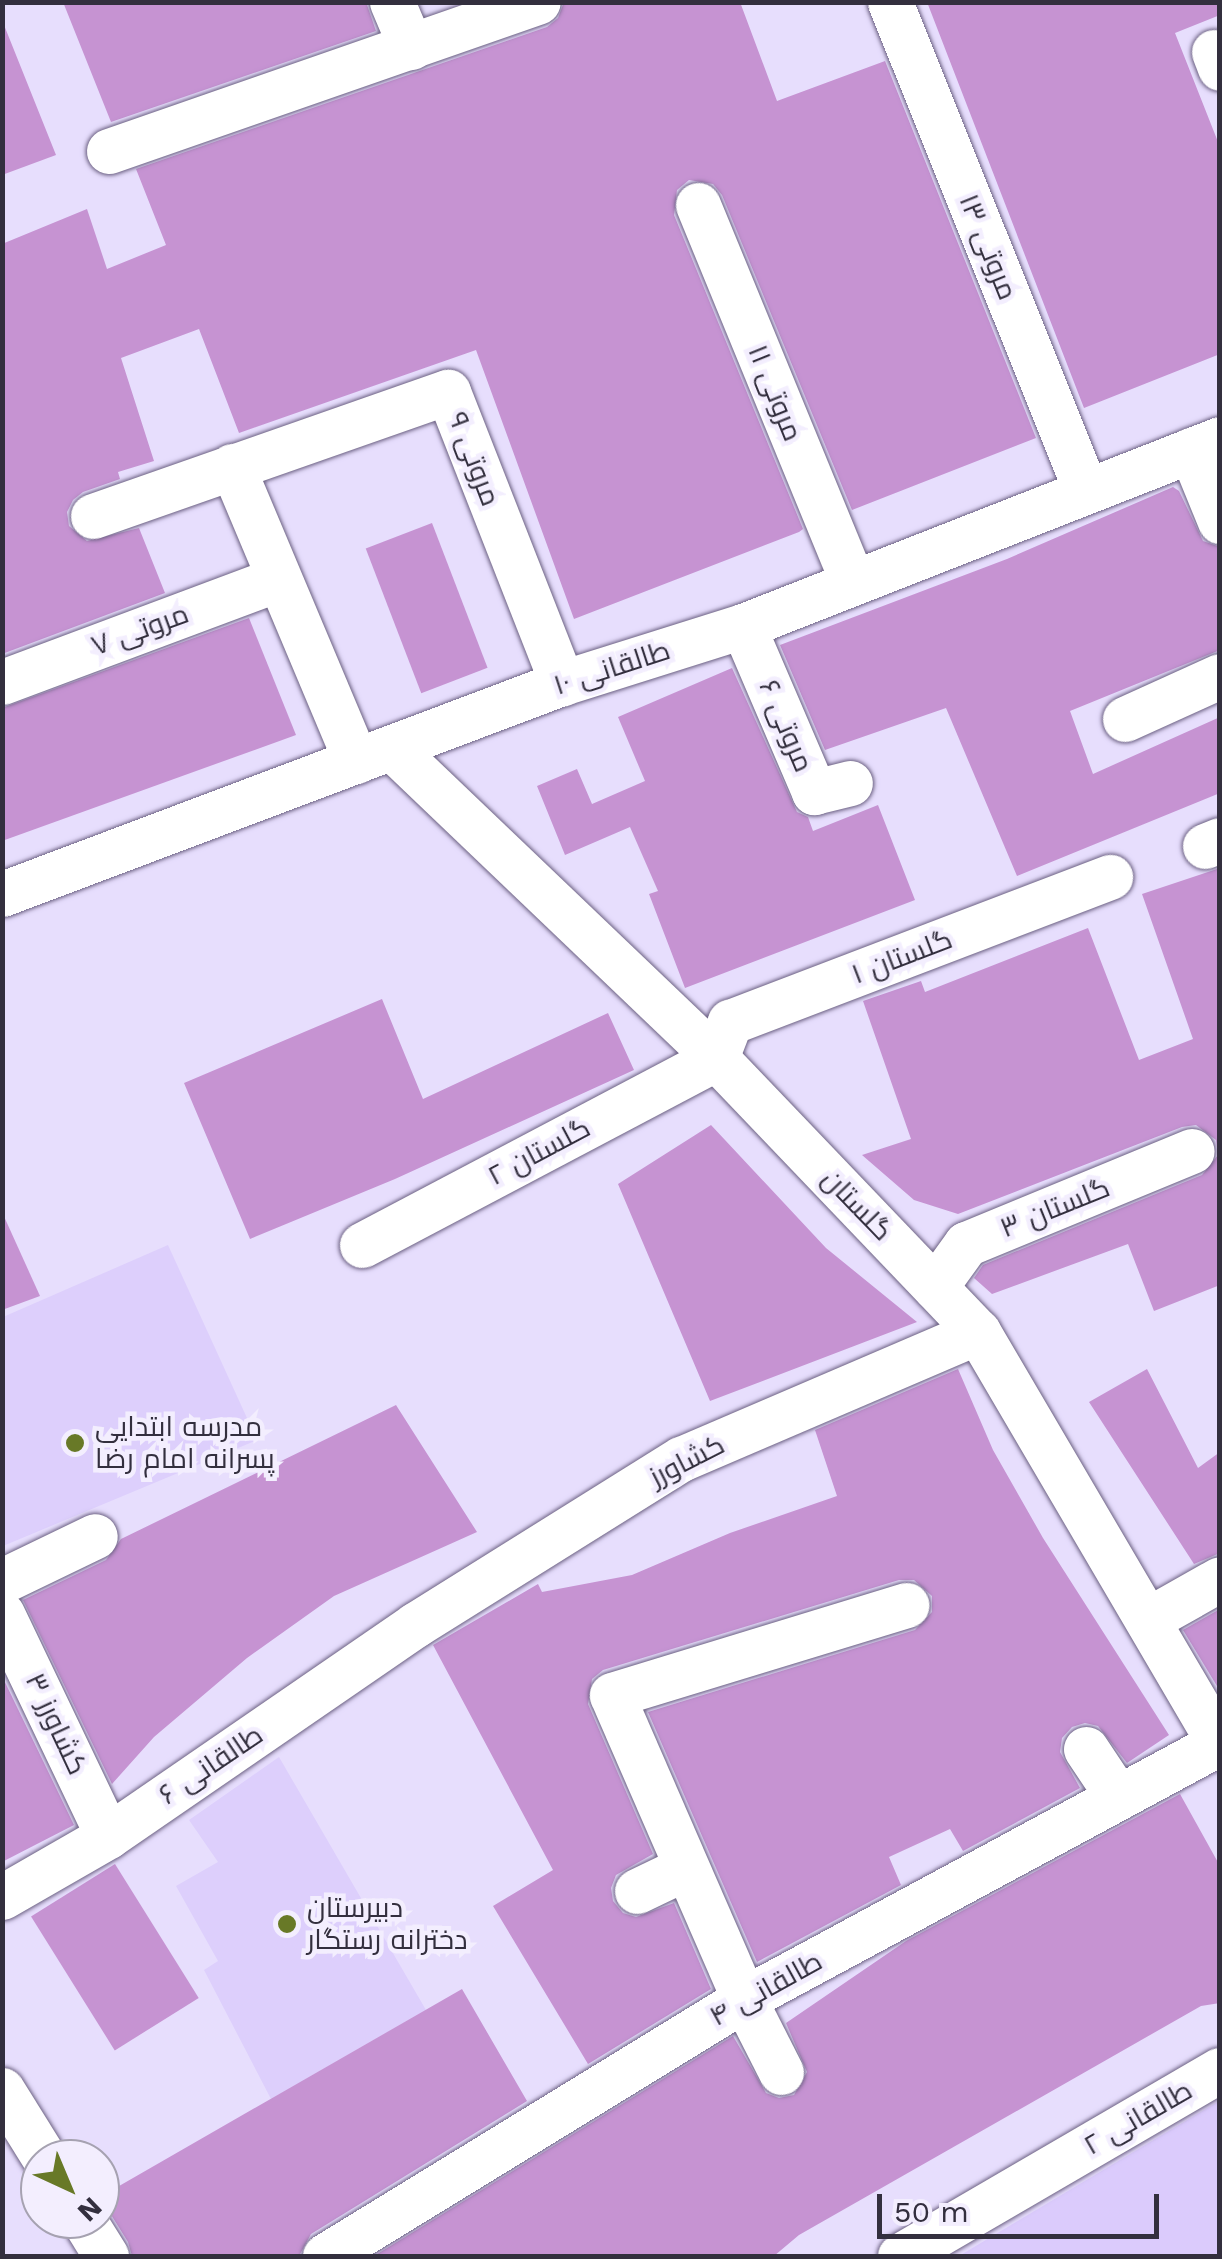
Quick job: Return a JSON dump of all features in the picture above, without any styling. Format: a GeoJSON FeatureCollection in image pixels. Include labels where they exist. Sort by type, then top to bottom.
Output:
{"type":"FeatureCollection","features":[{"type":"Feature","properties":{"kind":"street"},"geometry":{"type":"LineString","coordinates":[[392,2],[412,48]]}},
{"type":"Feature","properties":{"kind":"street"},"geometry":{"type":"LineString","coordinates":[[109,152],[538,2]]}},
{"type":"Feature","properties":{"kind":"street","name":"مروتی ۱۳"},"geometry":{"type":"LineString","coordinates":[[890,2],[1086,491]]}},
{"type":"Feature","properties":{"kind":"street","name":"مروتی ۱۱"},"geometry":{"type":"LineString","coordinates":[[698,205],[852,582]]}},
{"type":"Feature","properties":{"kind":"street","name":"مروتی ۹"},"geometry":{"type":"LineString","coordinates":[[232,466],[448,392],[562,683]]}},
{"type":"Feature","properties":{"kind":"street"},"geometry":{"type":"LineString","coordinates":[[1205,444],[1220,521]]}},
{"type":"Feature","properties":{"kind":"street","name":"طالقانی ۱۰"},"geometry":{"type":"LineString","coordinates":[[2,894],[562,683],[742,626],[1205,444]]}},
{"type":"Feature","properties":{"kind":"street"},"geometry":{"type":"LineString","coordinates":[[93,516],[232,466],[278,579],[374,754]]}},
{"type":"Feature","properties":{"kind":"street","name":"مروتی ۷"},"geometry":{"type":"LineString","coordinates":[[2,682],[278,579]]}},
{"type":"Feature","properties":{"kind":"street","name":"مروتی ۶"},"geometry":{"type":"LineString","coordinates":[[742,626],[814,792],[850,783]]}},
{"type":"Feature","properties":{"kind":"street"},"geometry":{"type":"LineString","coordinates":[[1125,719],[1220,676]]}},
{"type":"Feature","properties":{"kind":"street","name":"گلستان"},"geometry":{"type":"LineString","coordinates":[[374,754],[716,1058],[978,1332],[1219,1743]]}},
{"type":"Feature","properties":{"kind":"street","name":"گلستان ۱"},"geometry":{"type":"LineString","coordinates":[[716,1058],[730,1022],[1110,877]]}},
{"type":"Feature","properties":{"kind":"street","name":"گلستان ۲"},"geometry":{"type":"LineString","coordinates":[[362,1245],[716,1058]]}},
{"type":"Feature","properties":{"kind":"street","name":"گلستان ۳"},"geometry":{"type":"LineString","coordinates":[[936,1286],[966,1244],[1192,1151]]}},
{"type":"Feature","properties":{"kind":"street","name":"کشاورز"},"geometry":{"type":"LineString","coordinates":[[415,1626],[681,1460],[978,1332]]}},
{"type":"Feature","properties":{"kind":"street"},"geometry":{"type":"LineString","coordinates":[[2,1580],[95,1536]]}},
{"type":"Feature","properties":{"kind":"street"},"geometry":{"type":"LineString","coordinates":[[1149,1619],[1220,1579]]}},
{"type":"Feature","properties":{"kind":"street"},"geometry":{"type":"LineString","coordinates":[[782,2072],[744,1999],[612,1696],[907,1605]]}},
{"type":"Feature","properties":{"kind":"street","name":"کشاورز ۳"},"geometry":{"type":"LineString","coordinates":[[2,1614],[108,1836]]}},
{"type":"Feature","properties":{"kind":"street","name":"طالقانی ۶"},"geometry":{"type":"LineString","coordinates":[[2,1896],[108,1836],[415,1626]]}},
{"type":"Feature","properties":{"kind":"street","name":"طالقانی ۴"},"geometry":{"type":"LineString","coordinates":[[325,2256],[744,1999],[1219,1743]]}},
{"type":"Feature","properties":{"kind":"street"},"geometry":{"type":"LineString","coordinates":[[1086,1750],[1118,1797]]}},
{"type":"Feature","properties":{"kind":"street"},"geometry":{"type":"LineString","coordinates":[[637,1891],[685,1868]]}},
{"type":"Feature","properties":{"kind":"street","name":"طالقانی ۲"},"geometry":{"type":"LineString","coordinates":[[900,2256],[1220,2070]]}},
{"type":"Feature","properties":{"kind":"street"},"geometry":{"type":"LineString","coordinates":[[2,2090],[33,2139]]}},
{"type":"Feature","properties":{"kind":"shaded area"},"geometry":{"type":"Polygon","coordinates":[[[168,1245],[257,1440],[3,1546],[3,1317],[168,1245]]]}},
{"type":"Feature","properties":{"kind":"shaded area","name":"دبیرستان دخترانه رستگار"},"geometry":{"type":"Polygon","coordinates":[[[279,1757],[426,2010],[271,2099],[204,1970],[218,1961],[176,1886],[218,1862],[189,1820],[279,1757]]]}},
{"type":"Feature","properties":{"kind":"shaded area"},"geometry":{"type":"Polygon","coordinates":[[[1219,2101],[1219,2256],[959,2256],[1219,2101]]]}},
{"type":"Feature","properties":{"kind":"building"},"geometry":{"type":"Polygon","coordinates":[[[63,2],[366,2],[376,31],[111,122],[63,2]]]}},
{"type":"Feature","properties":{"kind":"building"},"geometry":{"type":"Polygon","coordinates":[[[564,2],[740,2],[777,101],[885,61],[1036,438],[852,510],[722,195],[713,184],[689,180],[677,190],[674,215],[803,529],[799,532],[574,619],[476,350],[239,433],[199,329],[121,358],[154,461],[118,472],[120,479],[83,492],[67,512],[69,526],[87,541],[139,528],[165,593],[2,654],[2,244],[87,209],[107,269],[166,245],[136,169],[547,27],[558,18],[564,2]]]}},
{"type":"Feature","properties":{"kind":"building"},"geometry":{"type":"Polygon","coordinates":[[[927,2],[1220,2],[1220,15],[1175,33],[1220,147],[1220,354],[1084,408],[927,2]]]}},
{"type":"Feature","properties":{"kind":"building"},"geometry":{"type":"Polygon","coordinates":[[[2,20],[56,155],[2,175],[2,20]]]}},
{"type":"Feature","properties":{"kind":"building"},"geometry":{"type":"Polygon","coordinates":[[[1173,487],[1179,491],[1203,541],[1220,547],[1220,650],[1070,711],[1093,774],[1220,717],[1220,793],[1017,876],[946,708],[825,750],[780,645],[1007,559],[1173,487]]]}},
{"type":"Feature","properties":{"kind":"building"},"geometry":{"type":"Polygon","coordinates":[[[432,523],[488,668],[421,693],[366,548],[432,523]]]}},
{"type":"Feature","properties":{"kind":"building"},"geometry":{"type":"Polygon","coordinates":[[[249,618],[296,735],[2,841],[2,708],[249,618]]]}},
{"type":"Feature","properties":{"kind":"building"},"geometry":{"type":"Polygon","coordinates":[[[732,668],[797,812],[808,817],[813,831],[878,805],[915,900],[685,988],[649,894],[658,891],[630,827],[565,855],[537,786],[577,769],[592,804],[645,781],[618,717],[732,668]]]}},
{"type":"Feature","properties":{"kind":"building"},"geometry":{"type":"Polygon","coordinates":[[[1220,868],[1220,1285],[1154,1311],[1128,1244],[992,1294],[974,1278],[983,1265],[1202,1175],[1218,1155],[1216,1140],[1196,1125],[1182,1127],[958,1214],[914,1200],[862,1155],[911,1139],[863,1001],[921,981],[925,992],[1088,928],[1139,1060],[1193,1039],[1142,894],[1220,868]]]}},
{"type":"Feature","properties":{"kind":"building"},"geometry":{"type":"Polygon","coordinates":[[[382,999],[423,1099],[608,1013],[634,1070],[395,1179],[250,1239],[184,1083],[382,999]]]}},
{"type":"Feature","properties":{"kind":"building"},"geometry":{"type":"Polygon","coordinates":[[[711,1125],[826,1248],[917,1322],[710,1401],[618,1184],[711,1125]]]}},
{"type":"Feature","properties":{"kind":"building"},"geometry":{"type":"Polygon","coordinates":[[[2,1212],[40,1296],[2,1310],[2,1212]]]}},
{"type":"Feature","properties":{"kind":"building"},"geometry":{"type":"Polygon","coordinates":[[[958,1369],[993,1450],[1043,1538],[1169,1735],[1127,1763],[1098,1726],[1085,1723],[1072,1727],[1062,1738],[1060,1752],[1080,1788],[963,1851],[950,1829],[889,1857],[901,1885],[757,1962],[648,1712],[915,1630],[932,1612],[932,1596],[914,1580],[899,1580],[603,1670],[592,1679],[588,1704],[653,1854],[616,1875],[611,1888],[613,1901],[623,1913],[636,1917],[674,1903],[711,1989],[588,2064],[493,1906],[553,1870],[433,1645],[538,1584],[542,1592],[632,1575],[730,1533],[837,1496],[815,1430],[958,1369]]]}},
{"type":"Feature","properties":{"kind":"building"},"geometry":{"type":"Polygon","coordinates":[[[1147,1369],[1198,1468],[1220,1452],[1220,1553],[1194,1564],[1089,1402],[1147,1369]]]}},
{"type":"Feature","properties":{"kind":"building"},"geometry":{"type":"Polygon","coordinates":[[[396,1405],[477,1532],[334,1596],[247,1658],[154,1737],[112,1784],[23,1600],[106,1560],[121,1539],[396,1405]]]}},
{"type":"Feature","properties":{"kind":"building"},"geometry":{"type":"Polygon","coordinates":[[[1220,1609],[1220,1691],[1183,1630],[1220,1609]]]}},
{"type":"Feature","properties":{"kind":"building"},"geometry":{"type":"Polygon","coordinates":[[[2,1676],[74,1825],[2,1862],[2,1676]]]}},
{"type":"Feature","properties":{"kind":"building"},"geometry":{"type":"Polygon","coordinates":[[[1180,1794],[1220,1866],[1220,2003],[1201,2006],[799,2235],[774,2256],[374,2256],[733,2036],[766,2093],[779,2098],[794,2095],[807,2072],[786,2023],[906,1941],[1180,1794]]]}},
{"type":"Feature","properties":{"kind":"building"},"geometry":{"type":"Polygon","coordinates":[[[115,1864],[199,1998],[115,2050],[31,1916],[115,1864]]]}},
{"type":"Feature","properties":{"kind":"building"},"geometry":{"type":"Polygon","coordinates":[[[462,1989],[527,2101],[311,2234],[299,2256],[132,2256],[120,2229],[120,2186],[462,1989]]]}},
{"type":"Feature","properties":{"kind":"place","name":"مدرسه ابتدایی پسرانه امام رضا"},"geometry":{"type":"Point","coordinates":[75,1443]}},
{"type":"Feature","properties":{"kind":"place","name":"دبیرستان دخترانه رستگار"},"geometry":{"type":"Point","coordinates":[287,1924]}}]}
